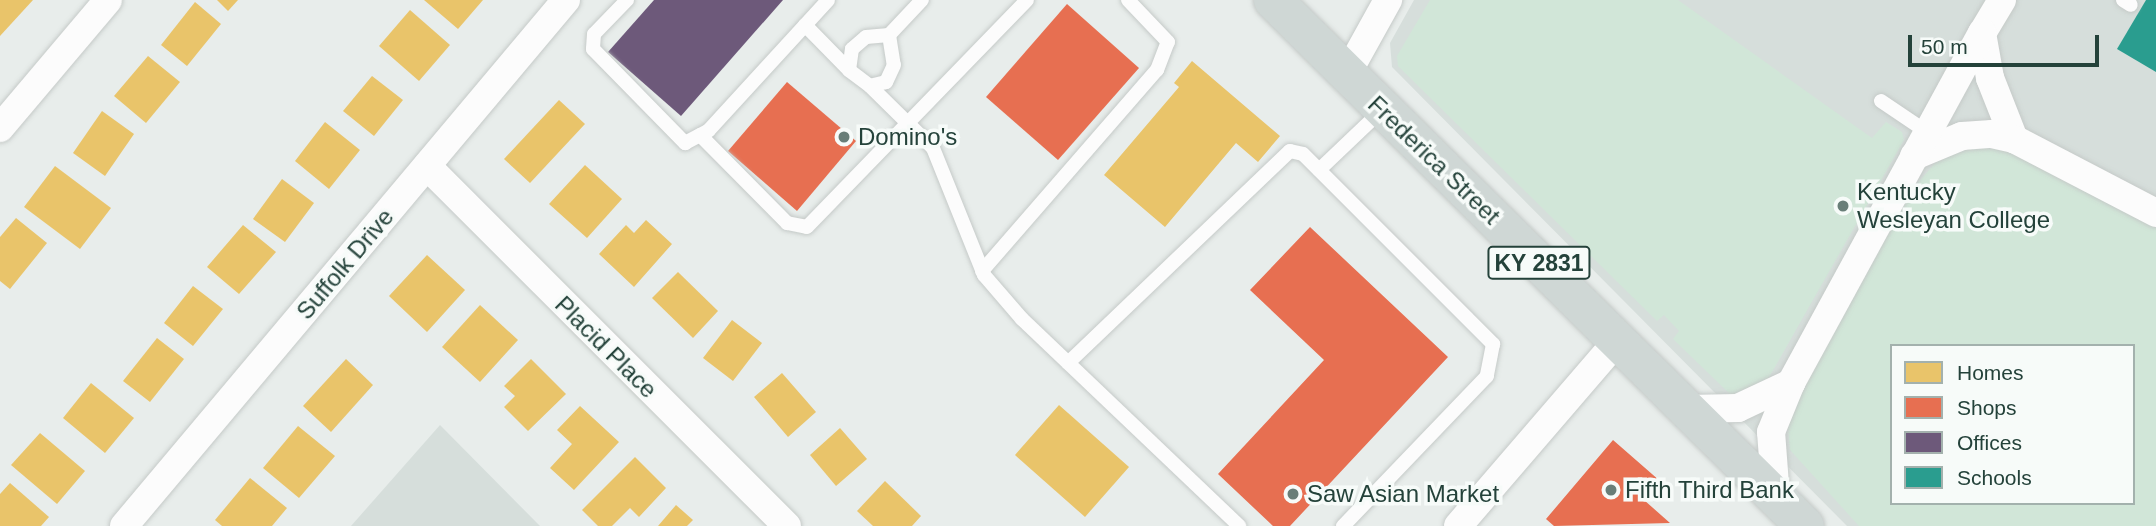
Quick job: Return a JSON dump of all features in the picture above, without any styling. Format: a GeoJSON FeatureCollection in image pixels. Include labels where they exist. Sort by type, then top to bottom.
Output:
{"type":"FeatureCollection","features":[{"type":"Feature","properties":{"kind":"main road","name":"Frederica Street"},"geometry":{"type":"LineString","coordinates":[[1273,0],[1795,518]]}},
{"type":"Feature","properties":{"kind":"street"},"geometry":{"type":"LineString","coordinates":[[0,128],[108,0]]}},
{"type":"Feature","properties":{"kind":"street","name":"Suffolk Drive"},"geometry":{"type":"LineString","coordinates":[[124,526],[566,0]]}},
{"type":"Feature","properties":{"kind":"street"},"geometry":{"type":"LineString","coordinates":[[1347,74],[1388,0]]}},
{"type":"Feature","properties":{"kind":"street"},"geometry":{"type":"LineString","coordinates":[[1795,518],[1771,432],[1791,383],[2001,0]]}},
{"type":"Feature","properties":{"kind":"street"},"geometry":{"type":"LineString","coordinates":[[1982,33],[1990,78],[2014,139]]}},
{"type":"Feature","properties":{"kind":"street"},"geometry":{"type":"LineString","coordinates":[[1921,144],[1962,136],[1992,134],[2014,139],[2156,213]]}},
{"type":"Feature","properties":{"kind":"street","name":"Placid Place"},"geometry":{"type":"LineString","coordinates":[[427,166],[787,526]]}},
{"type":"Feature","properties":{"kind":"street"},"geometry":{"type":"LineString","coordinates":[[1458,526],[1618,340]]}},
{"type":"Feature","properties":{"kind":"street"},"geometry":{"type":"LineString","coordinates":[[1687,409],[1738,408],[1791,383]]}},
{"type":"Feature","properties":{"kind":"lane"},"geometry":{"type":"LineString","coordinates":[[627,0],[594,34],[593,49],[685,143],[701,135],[828,0]]}},
{"type":"Feature","properties":{"kind":"lane"},"geometry":{"type":"LineString","coordinates":[[849,70],[852,49],[866,37],[889,35],[922,0]]}},
{"type":"Feature","properties":{"kind":"lane"},"geometry":{"type":"LineString","coordinates":[[701,135],[787,223],[807,227],[1027,0]]}},
{"type":"Feature","properties":{"kind":"lane"},"geometry":{"type":"LineString","coordinates":[[982,271],[1157,70],[1168,42],[1128,0]]}},
{"type":"Feature","properties":{"kind":"lane"},"geometry":{"type":"LineString","coordinates":[[805,25],[933,148],[982,271],[1022,319],[1239,526]]}},
{"type":"Feature","properties":{"kind":"lane"},"geometry":{"type":"LineString","coordinates":[[870,86],[886,82],[894,65],[889,35]]}},
{"type":"Feature","properties":{"kind":"lane"},"geometry":{"type":"LineString","coordinates":[[1881,101],[1921,144]]}},
{"type":"Feature","properties":{"kind":"lane"},"geometry":{"type":"LineString","coordinates":[[1319,170],[1383,109]]}},
{"type":"Feature","properties":{"kind":"lane"},"geometry":{"type":"LineString","coordinates":[[1068,363],[1290,151],[1303,154],[1493,344],[1487,376],[1343,526]]}},
{"type":"Feature","properties":{"kind":"shaded area","name":"Kentucky Wesleyan College"},"geometry":{"type":"Polygon","coordinates":[[[1414,0],[2156,0],[2156,526],[1847,526],[1392,67],[1390,43],[1414,0]]]}},
{"type":"Feature","properties":{"kind":"shaded area"},"geometry":{"type":"Polygon","coordinates":[[[440,425],[540,526],[351,526],[440,425]]]}},
{"type":"Feature","properties":{"kind":"green space"},"geometry":{"type":"Polygon","coordinates":[[[1430,0],[1678,0],[1872,138],[1886,122],[1902,132],[1904,140],[1768,379],[1732,396],[1673,339],[1679,331],[1664,315],[1657,321],[1398,66],[1397,56],[1430,0]]]}},
{"type":"Feature","properties":{"kind":"green space"},"geometry":{"type":"Polygon","coordinates":[[[2001,144],[2156,226],[2156,526],[1859,526],[1790,450],[1787,416],[1794,399],[1915,186],[1936,162],[1958,151],[2001,144]]]}},
{"type":"Feature","properties":{"kind":"building: Homes"},"geometry":{"type":"Polygon","coordinates":[[[0,0],[33,0],[0,36],[0,0]]]}},
{"type":"Feature","properties":{"kind":"building: Homes"},"geometry":{"type":"Polygon","coordinates":[[[217,0],[238,0],[228,11],[217,0]]]}},
{"type":"Feature","properties":{"kind":"building: Homes"},"geometry":{"type":"Polygon","coordinates":[[[424,0],[483,0],[458,29],[424,0]]]}},
{"type":"Feature","properties":{"kind":"building: Homes"},"geometry":{"type":"Polygon","coordinates":[[[195,2],[221,24],[187,66],[161,45],[195,2]]]}},
{"type":"Feature","properties":{"kind":"building: Homes"},"geometry":{"type":"Polygon","coordinates":[[[410,10],[450,45],[419,81],[379,46],[410,10]]]}},
{"type":"Feature","properties":{"kind":"building: Homes"},"geometry":{"type":"Polygon","coordinates":[[[148,56],[180,82],[146,123],[114,96],[148,56]]]}},
{"type":"Feature","properties":{"kind":"building: Homes"},"geometry":{"type":"Polygon","coordinates":[[[1192,61],[1280,136],[1258,162],[1236,143],[1165,227],[1104,175],[1179,87],[1174,83],[1192,61]]]}},
{"type":"Feature","properties":{"kind":"building: Homes"},"geometry":{"type":"Polygon","coordinates":[[[372,76],[403,100],[374,136],[343,111],[372,76]]]}},
{"type":"Feature","properties":{"kind":"building: Homes"},"geometry":{"type":"Polygon","coordinates":[[[559,100],[585,124],[530,183],[504,159],[559,100]]]}},
{"type":"Feature","properties":{"kind":"building: Homes"},"geometry":{"type":"Polygon","coordinates":[[[102,111],[134,134],[105,176],[73,153],[102,111]]]}},
{"type":"Feature","properties":{"kind":"building: Homes"},"geometry":{"type":"Polygon","coordinates":[[[325,122],[360,150],[329,189],[295,161],[325,122]]]}},
{"type":"Feature","properties":{"kind":"building: Homes"},"geometry":{"type":"Polygon","coordinates":[[[585,165],[622,199],[587,238],[549,204],[585,165]]]}},
{"type":"Feature","properties":{"kind":"building: Homes"},"geometry":{"type":"Polygon","coordinates":[[[55,166],[111,208],[80,249],[24,207],[55,166]]]}},
{"type":"Feature","properties":{"kind":"building: Homes"},"geometry":{"type":"Polygon","coordinates":[[[282,179],[314,203],[285,242],[253,219],[282,179]]]}},
{"type":"Feature","properties":{"kind":"building: Homes"},"geometry":{"type":"Polygon","coordinates":[[[16,218],[47,243],[10,289],[0,281],[0,237],[16,218]]]}},
{"type":"Feature","properties":{"kind":"building: Homes"},"geometry":{"type":"Polygon","coordinates":[[[646,220],[672,244],[634,287],[599,254],[626,225],[634,233],[646,220]]]}},
{"type":"Feature","properties":{"kind":"building: Homes"},"geometry":{"type":"Polygon","coordinates":[[[243,225],[276,252],[239,294],[207,267],[243,225]]]}},
{"type":"Feature","properties":{"kind":"building: Homes"},"geometry":{"type":"Polygon","coordinates":[[[427,255],[465,290],[427,332],[389,296],[427,255]]]}},
{"type":"Feature","properties":{"kind":"building: Homes"},"geometry":{"type":"Polygon","coordinates":[[[678,272],[718,311],[693,338],[652,298],[678,272]]]}},
{"type":"Feature","properties":{"kind":"building: Homes"},"geometry":{"type":"Polygon","coordinates":[[[193,286],[223,309],[193,346],[164,323],[193,286]]]}},
{"type":"Feature","properties":{"kind":"building: Homes"},"geometry":{"type":"Polygon","coordinates":[[[480,305],[518,340],[480,382],[442,347],[480,305]]]}},
{"type":"Feature","properties":{"kind":"building: Homes"},"geometry":{"type":"Polygon","coordinates":[[[732,320],[762,343],[733,381],[703,358],[732,320]]]}},
{"type":"Feature","properties":{"kind":"building: Homes"},"geometry":{"type":"Polygon","coordinates":[[[157,338],[184,359],[150,402],[123,381],[157,338]]]}},
{"type":"Feature","properties":{"kind":"building: Homes"},"geometry":{"type":"Polygon","coordinates":[[[346,359],[373,385],[331,432],[303,406],[346,359]]]}},
{"type":"Feature","properties":{"kind":"building: Homes"},"geometry":{"type":"Polygon","coordinates":[[[531,359],[566,394],[528,431],[504,407],[515,396],[504,386],[531,359]]]}},
{"type":"Feature","properties":{"kind":"building: Homes"},"geometry":{"type":"Polygon","coordinates":[[[782,373],[816,412],[788,437],[754,397],[782,373]]]}},
{"type":"Feature","properties":{"kind":"building: Homes"},"geometry":{"type":"Polygon","coordinates":[[[91,383],[134,418],[105,453],[63,418],[91,383]]]}},
{"type":"Feature","properties":{"kind":"building: Homes"},"geometry":{"type":"Polygon","coordinates":[[[1059,405],[1129,467],[1085,517],[1015,455],[1059,405]]]}},
{"type":"Feature","properties":{"kind":"building: Homes"},"geometry":{"type":"Polygon","coordinates":[[[580,406],[619,442],[574,490],[550,468],[572,444],[557,430],[580,406]]]}},
{"type":"Feature","properties":{"kind":"building: Homes"},"geometry":{"type":"Polygon","coordinates":[[[298,426],[335,456],[299,498],[263,468],[298,426]]]}},
{"type":"Feature","properties":{"kind":"building: Homes"},"geometry":{"type":"Polygon","coordinates":[[[840,428],[867,459],[836,486],[810,455],[840,428]]]}},
{"type":"Feature","properties":{"kind":"building: Homes"},"geometry":{"type":"Polygon","coordinates":[[[40,433],[85,471],[57,504],[11,465],[40,433]]]}},
{"type":"Feature","properties":{"kind":"building: Homes"},"geometry":{"type":"Polygon","coordinates":[[[635,457],[666,488],[639,517],[630,508],[612,526],[598,526],[582,510],[635,457]]]}},
{"type":"Feature","properties":{"kind":"building: Homes"},"geometry":{"type":"Polygon","coordinates":[[[250,478],[287,508],[272,526],[222,526],[215,520],[250,478]]]}},
{"type":"Feature","properties":{"kind":"building: Homes"},"geometry":{"type":"Polygon","coordinates":[[[885,481],[921,516],[912,526],[873,526],[857,511],[885,481]]]}},
{"type":"Feature","properties":{"kind":"building: Homes"},"geometry":{"type":"Polygon","coordinates":[[[10,483],[49,517],[41,526],[0,526],[0,494],[10,483]]]}},
{"type":"Feature","properties":{"kind":"building: Homes"},"geometry":{"type":"Polygon","coordinates":[[[676,505],[693,520],[687,526],[658,526],[676,505]]]}},
{"type":"Feature","properties":{"kind":"building: Shops"},"geometry":{"type":"Polygon","coordinates":[[[1067,4],[1139,68],[1058,160],[986,97],[1067,4]]]}},
{"type":"Feature","properties":{"kind":"building: Shops"},"geometry":{"type":"Polygon","coordinates":[[[787,82],[856,141],[797,211],[728,151],[787,82]]]}},
{"type":"Feature","properties":{"kind":"building: Shops"},"geometry":{"type":"Polygon","coordinates":[[[1310,227],[1448,357],[1290,526],[1273,526],[1218,474],[1324,360],[1250,290],[1310,227]]]}},
{"type":"Feature","properties":{"kind":"building: Shops","name":"Fifth Third Bank"},"geometry":{"type":"Polygon","coordinates":[[[1613,440],[1660,481],[1644,500],[1670,523],[1554,526],[1546,519],[1613,440]]]}},
{"type":"Feature","properties":{"kind":"building: Offices"},"geometry":{"type":"Polygon","coordinates":[[[654,0],[783,0],[681,116],[608,52],[654,0]]]}},
{"type":"Feature","properties":{"kind":"building: Schools"},"geometry":{"type":"Polygon","coordinates":[[[2146,0],[2156,0],[2156,72],[2117,49],[2146,0]]]}},
{"type":"Feature","properties":{"kind":"place","name":"Domino's"},"geometry":{"type":"Point","coordinates":[844,137]}},
{"type":"Feature","properties":{"kind":"place","name":"Kentucky Wesleyan College"},"geometry":{"type":"Point","coordinates":[1843,206]}},
{"type":"Feature","properties":{"kind":"place","name":"Fifth Third Bank"},"geometry":{"type":"Point","coordinates":[1611,490]}},
{"type":"Feature","properties":{"kind":"place","name":"Saw Asian Market"},"geometry":{"type":"Point","coordinates":[1293,494]}}]}
